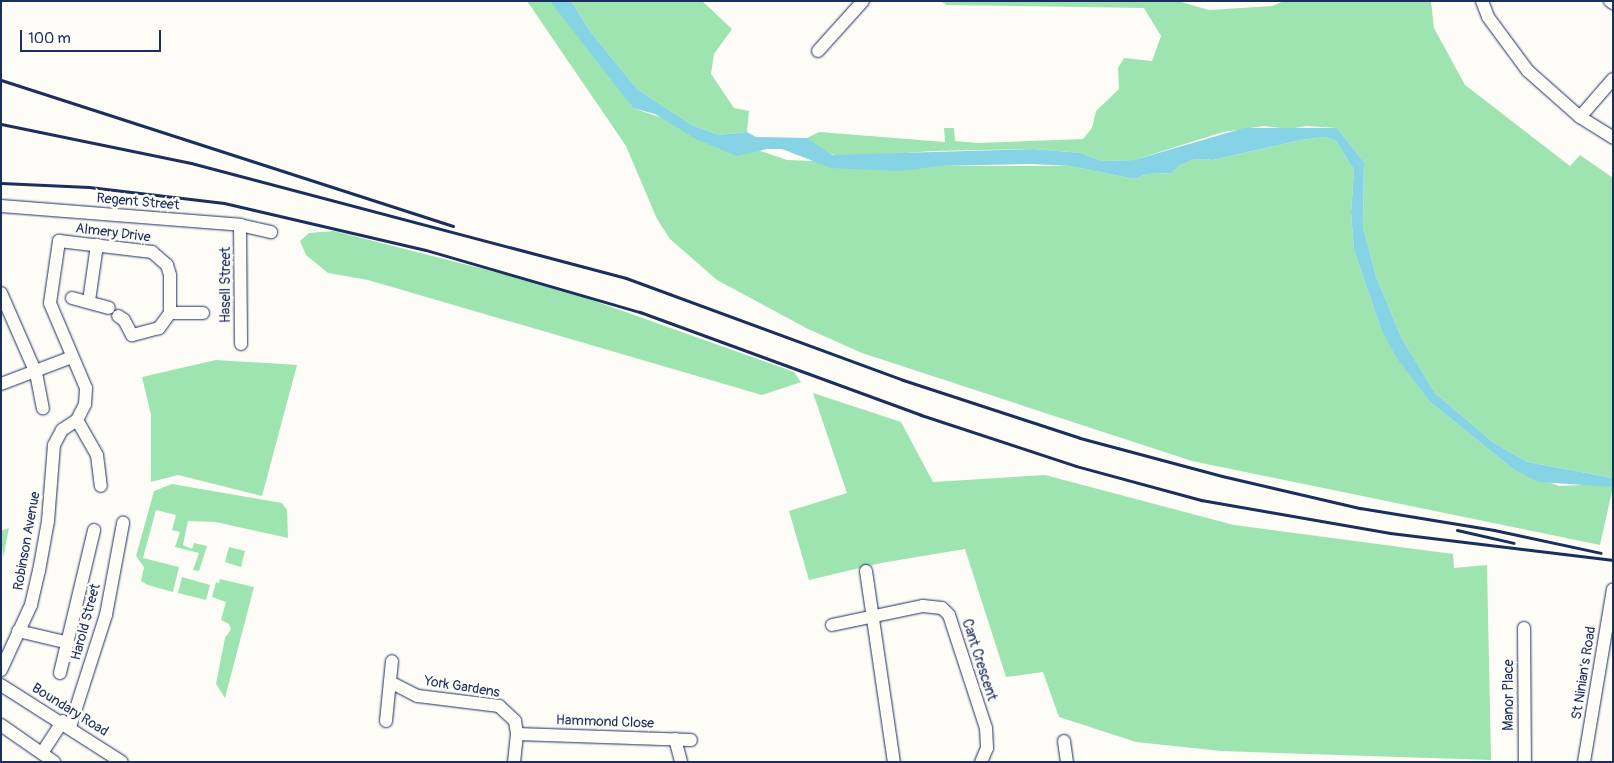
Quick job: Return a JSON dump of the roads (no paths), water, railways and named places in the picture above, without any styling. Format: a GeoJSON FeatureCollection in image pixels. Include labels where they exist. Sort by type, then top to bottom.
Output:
{"type":"FeatureCollection","features":[{"type":"Feature","properties":{"kind":"street"},"geometry":{"type":"LineString","coordinates":[[818,51],[864,1]]}},
{"type":"Feature","properties":{"kind":"street"},"geometry":{"type":"LineString","coordinates":[[1482,1],[1488,18],[1528,71],[1580,117],[1613,138]]}},
{"type":"Feature","properties":{"kind":"street"},"geometry":{"type":"LineString","coordinates":[[1610,1],[1613,4]]}},
{"type":"Feature","properties":{"kind":"street"},"geometry":{"type":"LineString","coordinates":[[1580,117],[1613,79]]}},
{"type":"Feature","properties":{"kind":"street","name":"Regent Street"},"geometry":{"type":"LineString","coordinates":[[1,206],[240,225],[271,232]]}},
{"type":"Feature","properties":{"kind":"street","name":"Hasell Street"},"geometry":{"type":"LineString","coordinates":[[240,225],[241,344]]}},
{"type":"Feature","properties":{"kind":"street","name":"Almery Drive"},"geometry":{"type":"LineString","coordinates":[[77,420],[85,404],[86,388],[50,303],[59,242],[152,252],[161,258],[170,275],[170,313]]}},
{"type":"Feature","properties":{"kind":"street"},"geometry":{"type":"LineString","coordinates":[[89,301],[97,245]]}},
{"type":"Feature","properties":{"kind":"street"},"geometry":{"type":"LineString","coordinates":[[1,293],[36,373],[44,408]]}},
{"type":"Feature","properties":{"kind":"street"},"geometry":{"type":"LineString","coordinates":[[72,298],[89,301],[113,312],[124,320],[132,335],[159,328],[170,313],[203,313]]}},
{"type":"Feature","properties":{"kind":"street"},"geometry":{"type":"LineString","coordinates":[[1,384],[36,373],[72,358]]}},
{"type":"Feature","properties":{"kind":"street"},"geometry":{"type":"LineString","coordinates":[[77,420],[97,455],[100,486]]}},
{"type":"Feature","properties":{"kind":"street","name":"Robinson Avenue"},"geometry":{"type":"LineString","coordinates":[[1,670],[30,605],[39,571],[48,521],[54,445],[62,430],[77,420]]}},
{"type":"Feature","properties":{"kind":"street","name":"Harold Street"},"geometry":{"type":"LineString","coordinates":[[42,753],[66,724],[106,615],[123,523]]}},
{"type":"Feature","properties":{"kind":"street"},"geometry":{"type":"LineString","coordinates":[[60,673],[94,530]]}},
{"type":"Feature","properties":{"kind":"street"},"geometry":{"type":"LineString","coordinates":[[866,571],[894,762]]}},
{"type":"Feature","properties":{"kind":"street","name":"St Ninian's Road"},"geometry":{"type":"LineString","coordinates":[[1584,762],[1613,589]]}},
{"type":"Feature","properties":{"kind":"street","name":"Cant Crescent"},"geometry":{"type":"LineString","coordinates":[[873,615],[923,606],[942,608],[949,614],[986,728],[987,748],[981,762]]}},
{"type":"Feature","properties":{"kind":"street"},"geometry":{"type":"LineString","coordinates":[[832,625],[873,615]]}},
{"type":"Feature","properties":{"kind":"street","name":"Manor Place"},"geometry":{"type":"LineString","coordinates":[[1524,628],[1525,762]]}},
{"type":"Feature","properties":{"kind":"street"},"geometry":{"type":"LineString","coordinates":[[18,631],[68,643]]}},
{"type":"Feature","properties":{"kind":"street"},"geometry":{"type":"LineString","coordinates":[[386,721],[392,661]]}},
{"type":"Feature","properties":{"kind":"street","name":"York Gardens"},"geometry":{"type":"LineString","coordinates":[[390,682],[418,696],[499,706],[515,721],[517,734]]}},
{"type":"Feature","properties":{"kind":"street","name":"Boundary Road"},"geometry":{"type":"LineString","coordinates":[[3,688],[66,724],[122,762]]}},
{"type":"Feature","properties":{"kind":"street"},"geometry":{"type":"LineString","coordinates":[[1,725],[54,762]]}},
{"type":"Feature","properties":{"kind":"street"},"geometry":{"type":"LineString","coordinates":[[514,762],[517,734]]}},
{"type":"Feature","properties":{"kind":"street","name":"Hammond Close"},"geometry":{"type":"LineString","coordinates":[[517,734],[691,740]]}},
{"type":"Feature","properties":{"kind":"street"},"geometry":{"type":"LineString","coordinates":[[675,740],[681,762]]}},
{"type":"Feature","properties":{"kind":"street"},"geometry":{"type":"LineString","coordinates":[[1064,742],[1067,762]]}},
{"type":"Feature","properties":{"kind":"water"},"geometry":{"type":"Polygon","coordinates":[[[550,1],[571,1],[590,31],[637,89],[692,125],[719,135],[747,132],[756,137],[807,138],[832,155],[1035,149],[1081,153],[1102,161],[1134,160],[1244,128],[1337,128],[1364,162],[1363,227],[1376,276],[1401,337],[1435,393],[1494,443],[1528,462],[1613,478],[1613,487],[1539,482],[1513,469],[1430,402],[1396,357],[1380,326],[1354,250],[1351,212],[1354,170],[1336,141],[1325,137],[1301,140],[1213,160],[1195,159],[1180,165],[1172,173],[1147,174],[1134,179],[1070,166],[1031,164],[941,166],[899,171],[831,168],[782,149],[767,149],[737,156],[696,139],[655,114],[633,108],[550,1]]]}},
{"type":"Feature","properties":{"kind":"railway"},"geometry":{"type":"LineString","coordinates":[[1,80],[453,226]]}},
{"type":"Feature","properties":{"kind":"railway"},"geometry":{"type":"LineString","coordinates":[[1,124],[191,163],[626,278],[903,380],[1080,438],[1222,476],[1360,508],[1494,530],[1601,553]]}},
{"type":"Feature","properties":{"kind":"railway"},"geometry":{"type":"LineString","coordinates":[[1,183],[89,187],[224,203],[426,250],[640,312],[921,415],[1076,466],[1201,500],[1390,533],[1613,560]]}},
{"type":"Feature","properties":{"kind":"railway"},"geometry":{"type":"LineString","coordinates":[[1457,530],[1514,543]]}}]}
